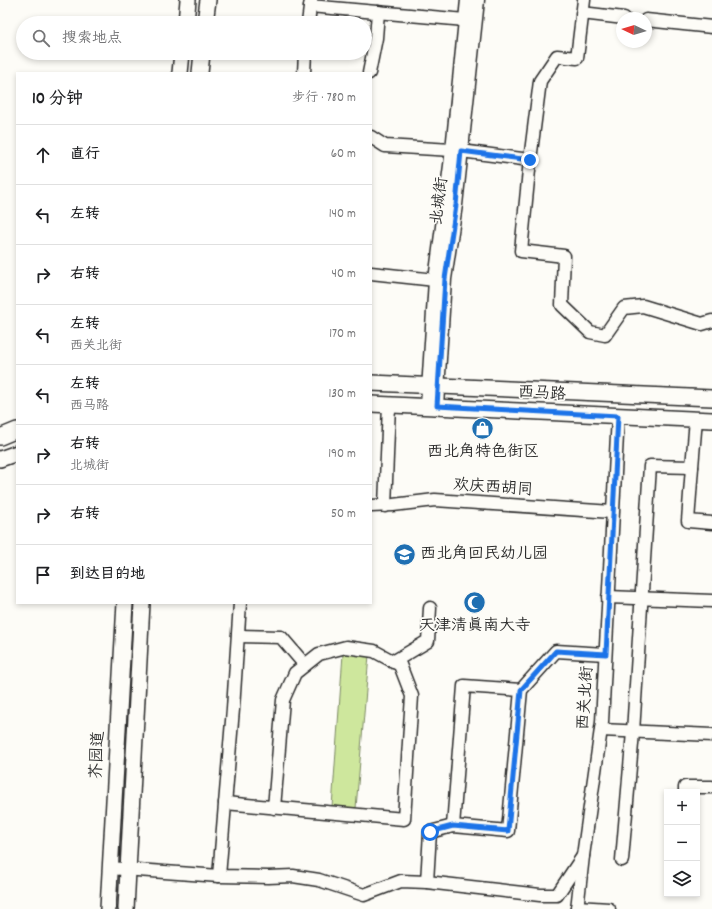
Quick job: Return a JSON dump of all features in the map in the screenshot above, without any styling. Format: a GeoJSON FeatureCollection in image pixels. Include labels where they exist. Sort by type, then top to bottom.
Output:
{"type":"FeatureCollection","features":[{"type":"Feature","properties":{"kind":"main road"},"geometry":{"type":"LineString","coordinates":[[187,16],[188,0]]}},
{"type":"Feature","properties":{"kind":"main road"},"geometry":{"type":"LineString","coordinates":[[206,16],[208,0]]}},
{"type":"Feature","properties":{"kind":"main road"},"geometry":{"type":"LineString","coordinates":[[180,72],[181,60]]}},
{"type":"Feature","properties":{"kind":"main road"},"geometry":{"type":"LineString","coordinates":[[200,72],[201,60]]}},
{"type":"Feature","properties":{"kind":"main road","name":"西马路"},"geometry":{"type":"LineString","coordinates":[[372,383],[712,398]]}},
{"type":"Feature","properties":{"kind":"main road","name":"西马路"},"geometry":{"type":"LineString","coordinates":[[372,404],[712,420]]}},
{"type":"Feature","properties":{"kind":"main road"},"geometry":{"type":"LineString","coordinates":[[0,437],[16,430]]}},
{"type":"Feature","properties":{"kind":"main road"},"geometry":{"type":"LineString","coordinates":[[0,459],[16,453]]}},
{"type":"Feature","properties":{"kind":"main road","name":"芥园道"},"geometry":{"type":"LineString","coordinates":[[108,909],[125,604]]}},
{"type":"Feature","properties":{"kind":"main road"},"geometry":{"type":"LineString","coordinates":[[126,909],[142,604]]}},
{"type":"Feature","properties":{"kind":"street","name":"北城街"},"geometry":{"type":"LineString","coordinates":[[433,386],[445,279],[456,205],[457,150],[465,20],[468,0]]}},
{"type":"Feature","properties":{"kind":"street","name":"北城街"},"geometry":{"type":"LineString","coordinates":[[432,406],[436,280],[457,150],[478,0]]}},
{"type":"Feature","properties":{"kind":"street"},"geometry":{"type":"LineString","coordinates":[[584,0],[577,58],[557,56],[540,81],[521,251],[564,256],[562,305],[590,332],[605,334],[624,308],[643,306],[702,324],[712,321]]}},
{"type":"Feature","properties":{"kind":"street"},"geometry":{"type":"LineString","coordinates":[[309,16],[310,3],[378,12],[465,20]]}},
{"type":"Feature","properties":{"kind":"street"},"geometry":{"type":"LineString","coordinates":[[370,72],[376,38],[378,12]]}},
{"type":"Feature","properties":{"kind":"street"},"geometry":{"type":"LineString","coordinates":[[582,14],[616,17]]}},
{"type":"Feature","properties":{"kind":"street"},"geometry":{"type":"LineString","coordinates":[[652,21],[712,28]]}},
{"type":"Feature","properties":{"kind":"street"},"geometry":{"type":"LineString","coordinates":[[304,72],[305,60]]}},
{"type":"Feature","properties":{"kind":"street"},"geometry":{"type":"LineString","coordinates":[[372,137],[385,146],[457,150],[530,160]]}},
{"type":"Feature","properties":{"kind":"street"},"geometry":{"type":"LineString","coordinates":[[372,273],[436,280]]}},
{"type":"Feature","properties":{"kind":"street"},"geometry":{"type":"LineString","coordinates":[[385,506],[389,405]]}},
{"type":"Feature","properties":{"kind":"street","name":"西关北街"},"geometry":{"type":"LineString","coordinates":[[577,908],[601,730],[618,416]]}},
{"type":"Feature","properties":{"kind":"street"},"geometry":{"type":"LineString","coordinates":[[696,419],[688,521],[712,523]]}},
{"type":"Feature","properties":{"kind":"street"},"geometry":{"type":"LineString","coordinates":[[622,860],[633,732],[650,466],[692,467]]}},
{"type":"Feature","properties":{"kind":"street","name":"欢庆西胡同"},"geometry":{"type":"LineString","coordinates":[[372,506],[385,506],[435,500],[612,512]]}},
{"type":"Feature","properties":{"kind":"street"},"geometry":{"type":"LineString","coordinates":[[608,597],[712,601]]}},
{"type":"Feature","properties":{"kind":"street"},"geometry":{"type":"LineString","coordinates":[[220,876],[240,604]]}},
{"type":"Feature","properties":{"kind":"street"},"geometry":{"type":"LineString","coordinates":[[393,662],[428,641],[430,608]]}},
{"type":"Feature","properties":{"kind":"street"},"geometry":{"type":"LineString","coordinates":[[238,636],[281,637],[304,665]]}},
{"type":"Feature","properties":{"kind":"street"},"geometry":{"type":"LineString","coordinates":[[225,804],[404,819],[412,696],[400,665],[374,650],[346,647],[319,654],[295,673],[282,700],[274,808]]}},
{"type":"Feature","properties":{"kind":"street"},"geometry":{"type":"LineString","coordinates":[[427,882],[430,832],[453,826],[508,831],[521,690],[556,651],[606,654]]}},
{"type":"Feature","properties":{"kind":"street"},"geometry":{"type":"LineString","coordinates":[[453,826],[464,686],[521,690]]}},
{"type":"Feature","properties":{"kind":"street"},"geometry":{"type":"LineString","coordinates":[[601,730],[712,735]]}},
{"type":"Feature","properties":{"kind":"street"},"geometry":{"type":"LineString","coordinates":[[685,789],[685,787],[712,787]]}},
{"type":"Feature","properties":{"kind":"street"},"geometry":{"type":"LineString","coordinates":[[110,868],[220,876],[300,877],[319,880],[364,894],[401,881],[427,882],[540,895],[557,895],[583,856]]}},
{"type":"Feature","properties":{"kind":"street"},"geometry":{"type":"LineString","coordinates":[[577,908],[609,909]]}},
{"type":"Feature","properties":{"kind":"green space"},"geometry":{"type":"Polygon","coordinates":[[[343,654],[369,655],[356,808],[332,807],[343,654]]]}},
{"type":"Feature","properties":{"kind":"place","name":"西北角特色街区"},"geometry":{"type":"Point","coordinates":[483,428]}},
{"type":"Feature","properties":{"kind":"place","name":"西北角回民幼儿园"},"geometry":{"type":"Point","coordinates":[404,554]}},
{"type":"Feature","properties":{"kind":"place","name":"天津清真南大寺"},"geometry":{"type":"Point","coordinates":[475,602]}},
{"type":"Feature","properties":{"kind":"route"},"geometry":{"type":"LineString","coordinates":[[430,832],[453,826],[508,831],[521,690],[556,651],[606,654],[618,416],[437,406],[445,279],[456,205],[461,151],[530,160]]}}]}
